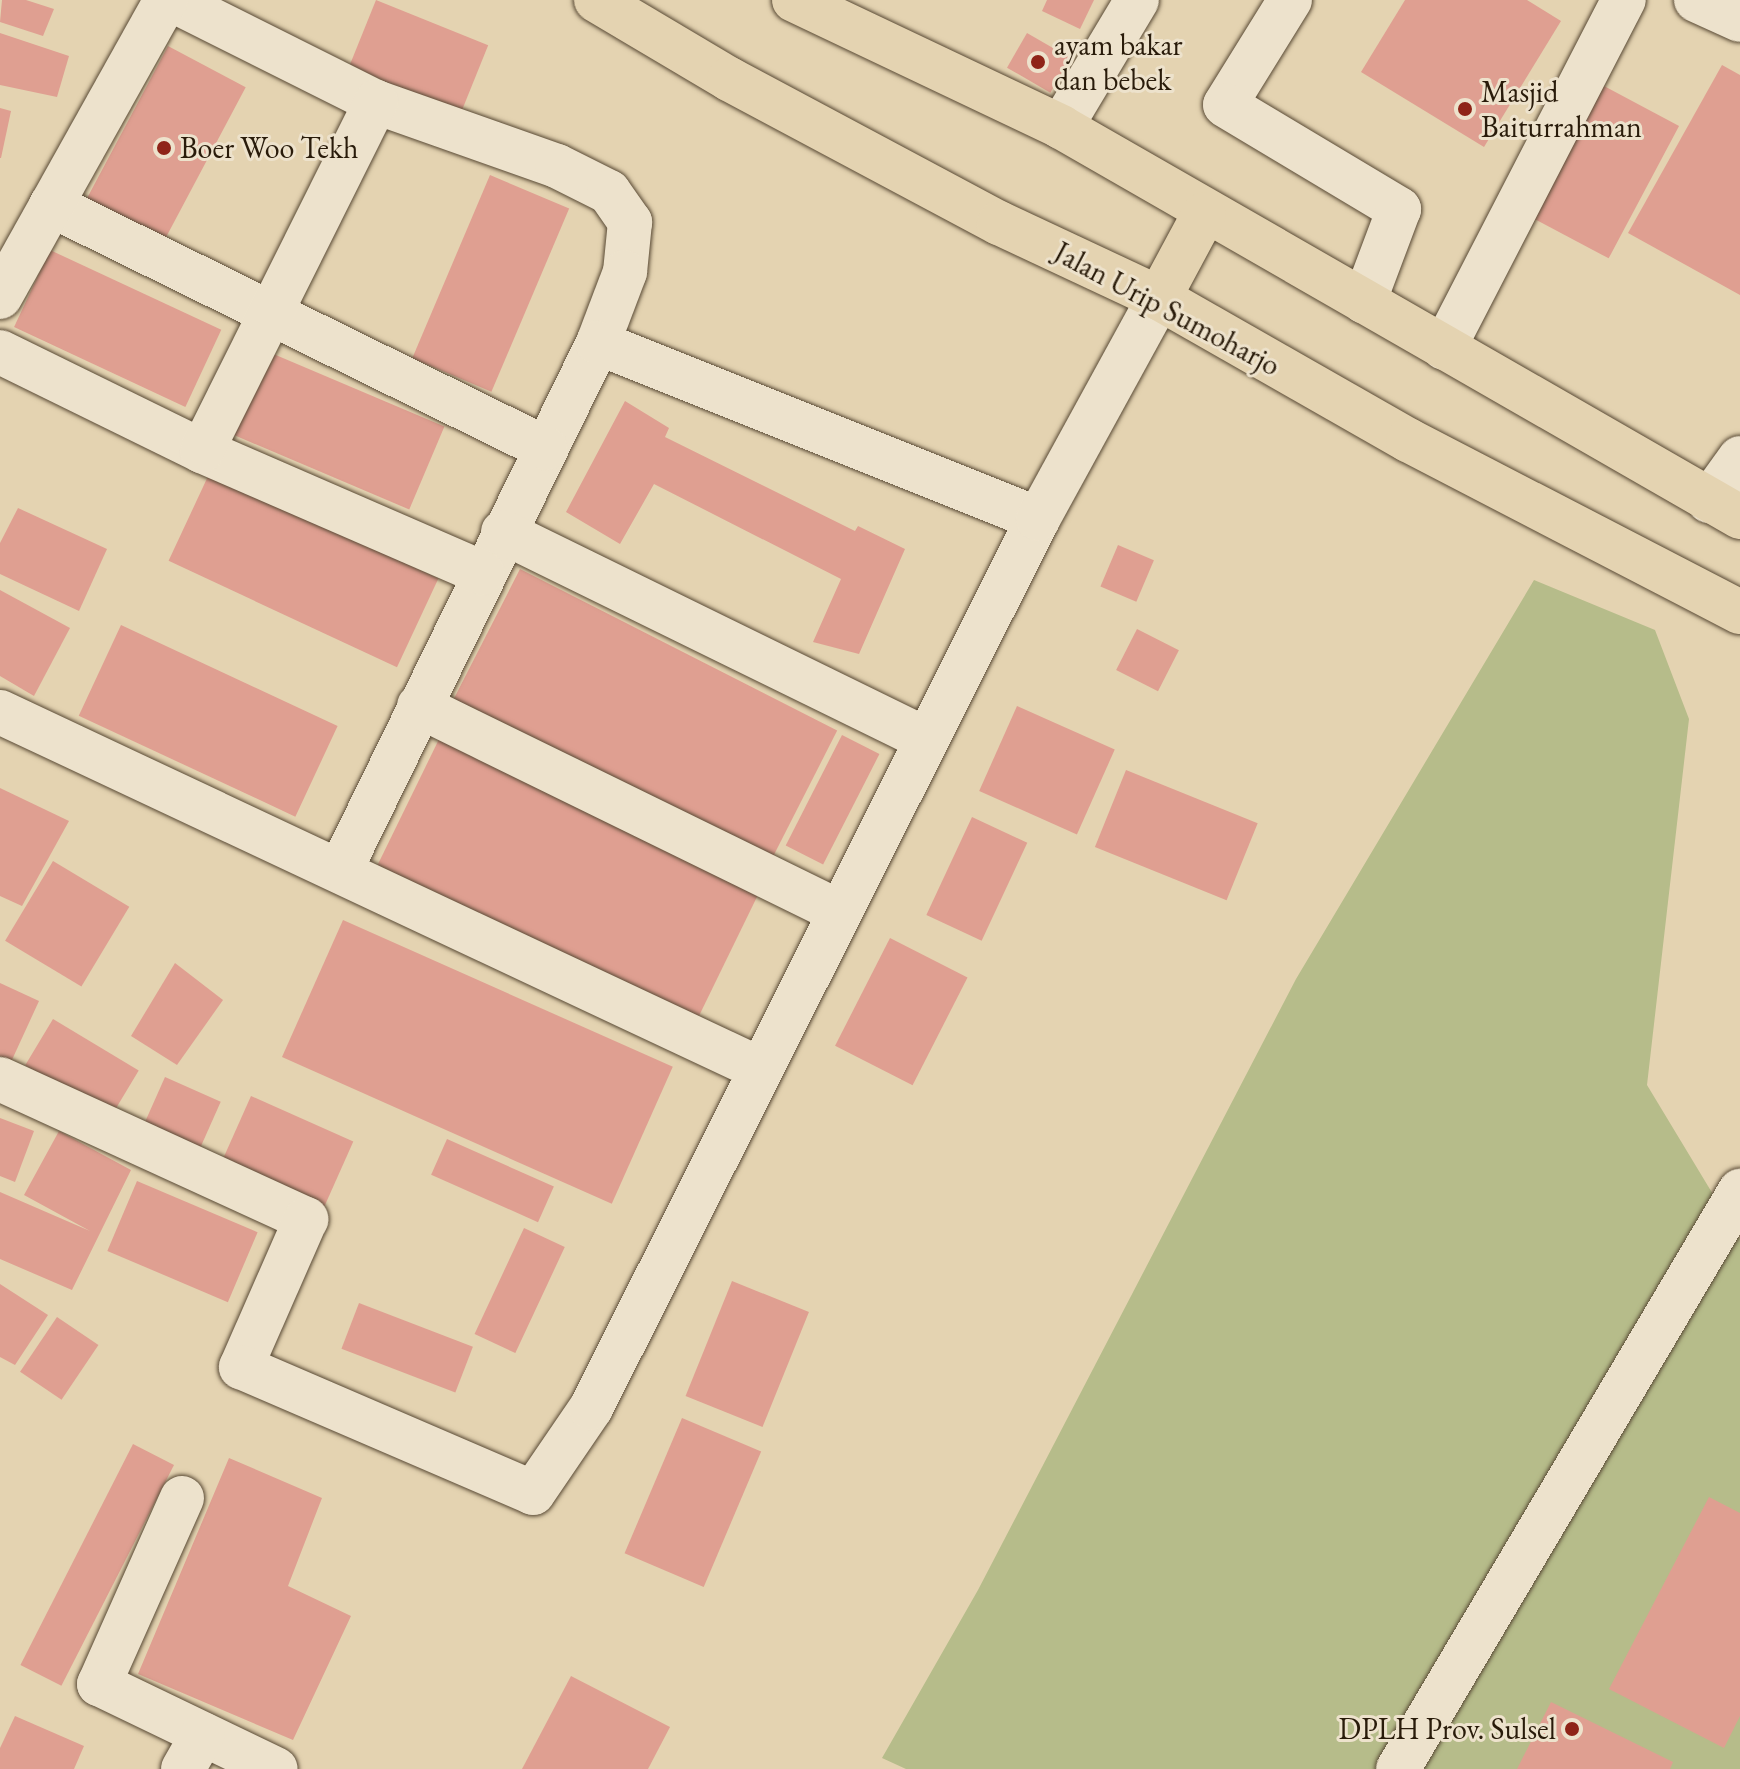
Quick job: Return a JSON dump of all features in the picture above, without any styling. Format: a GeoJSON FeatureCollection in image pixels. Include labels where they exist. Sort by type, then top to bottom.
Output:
{"type":"FeatureCollection","features":[{"type":"Feature","properties":{"kind":"highway","name":"Jalan Urip Sumoharjo"},"geometry":{"type":"LineString","coordinates":[[596,0],[729,79],[985,216],[1159,298],[1408,440],[1740,612]]}},
{"type":"Feature","properties":{"kind":"highway"},"geometry":{"type":"LineString","coordinates":[[802,2],[1061,127],[1204,214],[1725,509]]}},
{"type":"Feature","properties":{"kind":"highway"},"geometry":{"type":"LineString","coordinates":[[1159,298],[1204,214]]}},
{"type":"Feature","properties":{"kind":"street"},"geometry":{"type":"LineString","coordinates":[[0,297],[166,0]]}},
{"type":"Feature","properties":{"kind":"street"},"geometry":{"type":"LineString","coordinates":[[172,0],[376,102],[557,166],[609,192],[630,222],[625,272],[598,343],[341,869]]}},
{"type":"Feature","properties":{"kind":"street"},"geometry":{"type":"LineString","coordinates":[[1061,127],[1137,0]]}},
{"type":"Feature","properties":{"kind":"street"},"geometry":{"type":"LineString","coordinates":[[1290,0],[1225,105],[1399,209],[1364,302]]}},
{"type":"Feature","properties":{"kind":"street"},"geometry":{"type":"LineString","coordinates":[[1444,348],[1624,0]]}},
{"type":"Feature","properties":{"kind":"street"},"geometry":{"type":"LineString","coordinates":[[1696,0],[1740,20]]}},
{"type":"Feature","properties":{"kind":"street"},"geometry":{"type":"LineString","coordinates":[[202,451],[376,102]]}},
{"type":"Feature","properties":{"kind":"street"},"geometry":{"type":"LineString","coordinates":[[51,205],[545,448]]}},
{"type":"Feature","properties":{"kind":"street"},"geometry":{"type":"LineString","coordinates":[[0,1079],[306,1219],[241,1367],[533,1493],[591,1408],[925,739],[1038,519],[1159,298]]}},
{"type":"Feature","properties":{"kind":"street"},"geometry":{"type":"LineString","coordinates":[[598,343],[1038,519]]}},
{"type":"Feature","properties":{"kind":"street"},"geometry":{"type":"LineString","coordinates":[[0,352],[202,451],[483,573]]}},
{"type":"Feature","properties":{"kind":"street"},"geometry":{"type":"LineString","coordinates":[[1725,509],[1740,458]]}},
{"type":"Feature","properties":{"kind":"street"},"geometry":{"type":"LineString","coordinates":[[503,532],[925,739]]}},
{"type":"Feature","properties":{"kind":"street"},"geometry":{"type":"LineString","coordinates":[[419,706],[838,911]]}},
{"type":"Feature","properties":{"kind":"street"},"geometry":{"type":"LineString","coordinates":[[0,712],[341,869],[760,1069]]}},
{"type":"Feature","properties":{"kind":"street"},"geometry":{"type":"LineString","coordinates":[[1398,1769],[1740,1191]]}},
{"type":"Feature","properties":{"kind":"street"},"geometry":{"type":"LineString","coordinates":[[182,1498],[99,1684],[193,1751],[276,1769]]}},
{"type":"Feature","properties":{"kind":"green space"},"geometry":{"type":"Polygon","coordinates":[[[1534,580],[1655,630],[1689,719],[1647,1085],[1740,1239],[1740,1769],[906,1769],[882,1758],[978,1590],[1296,979],[1534,580]]]}},
{"type":"Feature","properties":{"kind":"building"},"geometry":{"type":"Polygon","coordinates":[[[2,0],[26,0],[54,9],[43,36],[0,22],[2,0]]]}},
{"type":"Feature","properties":{"kind":"building"},"geometry":{"type":"Polygon","coordinates":[[[376,0],[488,45],[457,123],[345,78],[376,0]]]}},
{"type":"Feature","properties":{"kind":"building"},"geometry":{"type":"Polygon","coordinates":[[[1047,0],[1094,0],[1080,29],[1042,11],[1047,0]]]}},
{"type":"Feature","properties":{"kind":"building","name":"Masjid Baiturrahman"},"geometry":{"type":"Polygon","coordinates":[[[1405,0],[1527,0],[1561,21],[1484,147],[1361,72],[1405,0]]]}},
{"type":"Feature","properties":{"kind":"building"},"geometry":{"type":"Polygon","coordinates":[[[0,33],[69,56],[57,97],[0,85],[0,33]]]}},
{"type":"Feature","properties":{"kind":"building","name":"ayam bakar dan bebek"},"geometry":{"type":"Polygon","coordinates":[[[1027,33],[1070,58],[1050,93],[1007,68],[1027,33]]]}},
{"type":"Feature","properties":{"kind":"building","name":"Boer Woo Tekh"},"geometry":{"type":"Polygon","coordinates":[[[168,46],[246,87],[159,251],[81,209],[168,46]]]}},
{"type":"Feature","properties":{"kind":"building"},"geometry":{"type":"Polygon","coordinates":[[[1722,65],[1740,75],[1740,295],[1628,233],[1722,65]]]}},
{"type":"Feature","properties":{"kind":"building"},"geometry":{"type":"Polygon","coordinates":[[[1604,86],[1679,126],[1609,258],[1534,218],[1604,86]]]}},
{"type":"Feature","properties":{"kind":"building"},"geometry":{"type":"Polygon","coordinates":[[[0,108],[11,111],[1,158],[0,158],[0,108]]]}},
{"type":"Feature","properties":{"kind":"building"},"geometry":{"type":"Polygon","coordinates":[[[490,175],[569,209],[491,392],[412,358],[490,175]]]}},
{"type":"Feature","properties":{"kind":"building"},"geometry":{"type":"Polygon","coordinates":[[[50,250],[221,330],[185,407],[14,327],[50,250]]]}},
{"type":"Feature","properties":{"kind":"building"},"geometry":{"type":"Polygon","coordinates":[[[264,350],[444,427],[409,509],[229,433],[264,350]]]}},
{"type":"Feature","properties":{"kind":"building"},"geometry":{"type":"Polygon","coordinates":[[[625,401],[669,428],[665,437],[855,531],[858,526],[905,549],[859,654],[813,642],[841,579],[654,484],[620,544],[566,512],[625,401]]]}},
{"type":"Feature","properties":{"kind":"building"},"geometry":{"type":"Polygon","coordinates":[[[210,472],[438,578],[397,667],[169,561],[210,472]]]}},
{"type":"Feature","properties":{"kind":"building"},"geometry":{"type":"Polygon","coordinates":[[[18,508],[107,549],[79,611],[0,574],[0,543],[18,508]]]}},
{"type":"Feature","properties":{"kind":"building"},"geometry":{"type":"Polygon","coordinates":[[[1118,545],[1154,560],[1136,602],[1100,586],[1118,545]]]}},
{"type":"Feature","properties":{"kind":"building"},"geometry":{"type":"Polygon","coordinates":[[[520,569],[837,731],[768,867],[451,705],[520,569]]]}},
{"type":"Feature","properties":{"kind":"building"},"geometry":{"type":"Polygon","coordinates":[[[0,590],[70,628],[34,696],[0,676],[0,590]]]}},
{"type":"Feature","properties":{"kind":"building"},"geometry":{"type":"Polygon","coordinates":[[[121,625],[338,726],[295,817],[79,716],[121,625]]]}},
{"type":"Feature","properties":{"kind":"building"},"geometry":{"type":"Polygon","coordinates":[[[1137,629],[1179,650],[1158,691],[1116,670],[1137,629]]]}},
{"type":"Feature","properties":{"kind":"building"},"geometry":{"type":"Polygon","coordinates":[[[1017,706],[1115,750],[1077,834],[979,791],[1017,706]]]}},
{"type":"Feature","properties":{"kind":"building"},"geometry":{"type":"Polygon","coordinates":[[[442,733],[761,889],[697,1021],[378,865],[442,733]]]}},
{"type":"Feature","properties":{"kind":"building"},"geometry":{"type":"Polygon","coordinates":[[[842,735],[879,754],[823,865],[786,845],[842,735]]]}},
{"type":"Feature","properties":{"kind":"building"},"geometry":{"type":"Polygon","coordinates":[[[1126,770],[1258,823],[1227,900],[1095,847],[1126,770]]]}},
{"type":"Feature","properties":{"kind":"building"},"geometry":{"type":"Polygon","coordinates":[[[0,788],[69,821],[22,906],[0,896],[0,788]]]}},
{"type":"Feature","properties":{"kind":"building"},"geometry":{"type":"Polygon","coordinates":[[[972,817],[1027,843],[982,941],[926,915],[972,817]]]}},
{"type":"Feature","properties":{"kind":"building"},"geometry":{"type":"Polygon","coordinates":[[[53,861],[129,907],[81,987],[5,941],[53,861]]]}},
{"type":"Feature","properties":{"kind":"building"},"geometry":{"type":"Polygon","coordinates":[[[343,920],[673,1067],[612,1204],[282,1057],[343,920]]]}},
{"type":"Feature","properties":{"kind":"building"},"geometry":{"type":"Polygon","coordinates":[[[890,938],[968,977],[913,1085],[835,1046],[890,938]]]}},
{"type":"Feature","properties":{"kind":"building"},"geometry":{"type":"Polygon","coordinates":[[[175,963],[223,1000],[177,1065],[131,1036],[175,963]]]}},
{"type":"Feature","properties":{"kind":"building"},"geometry":{"type":"Polygon","coordinates":[[[0,983],[39,1001],[11,1062],[0,1056],[0,983]]]}},
{"type":"Feature","properties":{"kind":"building"},"geometry":{"type":"Polygon","coordinates":[[[53,1019],[139,1071],[111,1117],[25,1065],[53,1019]]]}},
{"type":"Feature","properties":{"kind":"building"},"geometry":{"type":"Polygon","coordinates":[[[165,1077],[221,1102],[200,1147],[145,1123],[165,1077]]]}},
{"type":"Feature","properties":{"kind":"building"},"geometry":{"type":"Polygon","coordinates":[[[251,1096],[353,1142],[324,1207],[222,1162],[251,1096]]]}},
{"type":"Feature","properties":{"kind":"building"},"geometry":{"type":"Polygon","coordinates":[[[0,1118],[34,1131],[15,1182],[0,1176],[0,1118]]]}},
{"type":"Feature","properties":{"kind":"building"},"geometry":{"type":"Polygon","coordinates":[[[59,1131],[131,1170],[72,1290],[0,1259],[0,1192],[90,1231],[24,1195],[59,1131]]]}},
{"type":"Feature","properties":{"kind":"building"},"geometry":{"type":"Polygon","coordinates":[[[447,1139],[554,1187],[538,1222],[431,1175],[447,1139]]]}},
{"type":"Feature","properties":{"kind":"building"},"geometry":{"type":"Polygon","coordinates":[[[137,1181],[258,1232],[228,1302],[107,1251],[137,1181]]]}},
{"type":"Feature","properties":{"kind":"building"},"geometry":{"type":"Polygon","coordinates":[[[524,1228],[565,1247],[515,1353],[475,1334],[524,1228]]]}},
{"type":"Feature","properties":{"kind":"building"},"geometry":{"type":"Polygon","coordinates":[[[732,1281],[809,1312],[763,1427],[686,1396],[732,1281]]]}},
{"type":"Feature","properties":{"kind":"building"},"geometry":{"type":"Polygon","coordinates":[[[0,1284],[48,1315],[15,1365],[0,1357],[0,1284]]]}},
{"type":"Feature","properties":{"kind":"building"},"geometry":{"type":"Polygon","coordinates":[[[359,1303],[473,1347],[455,1392],[341,1349],[359,1303]]]}},
{"type":"Feature","properties":{"kind":"building"},"geometry":{"type":"Polygon","coordinates":[[[57,1317],[98,1345],[62,1400],[20,1372],[57,1317]]]}},
{"type":"Feature","properties":{"kind":"building"},"geometry":{"type":"Polygon","coordinates":[[[682,1418],[761,1452],[704,1587],[625,1553],[682,1418]]]}},
{"type":"Feature","properties":{"kind":"building"},"geometry":{"type":"Polygon","coordinates":[[[133,1444],[174,1465],[61,1686],[20,1665],[133,1444]]]}},
{"type":"Feature","properties":{"kind":"building"},"geometry":{"type":"Polygon","coordinates":[[[229,1458],[322,1498],[288,1586],[351,1616],[293,1740],[138,1674],[229,1458]]]}},
{"type":"Feature","properties":{"kind":"building"},"geometry":{"type":"Polygon","coordinates":[[[1709,1497],[1740,1513],[1740,1716],[1724,1748],[1609,1689],[1709,1497]]]}},
{"type":"Feature","properties":{"kind":"building"},"geometry":{"type":"Polygon","coordinates":[[[571,1676],[670,1727],[648,1769],[522,1769],[571,1676]]]}},
{"type":"Feature","properties":{"kind":"building","name":"DPLH Prov. Sulsel"},"geometry":{"type":"Polygon","coordinates":[[[1551,1702],[1673,1762],[1670,1769],[1517,1769],[1551,1702]]]}},
{"type":"Feature","properties":{"kind":"building"},"geometry":{"type":"Polygon","coordinates":[[[15,1716],[84,1746],[74,1769],[0,1769],[0,1748],[15,1716]]]}},
{"type":"Feature","properties":{"kind":"place","name":"ayam bakar dan bebek"},"geometry":{"type":"Point","coordinates":[1038,62]}},
{"type":"Feature","properties":{"kind":"place","name":"Masjid Baiturrahman"},"geometry":{"type":"Point","coordinates":[1465,109]}},
{"type":"Feature","properties":{"kind":"place","name":"Boer Woo Tekh"},"geometry":{"type":"Point","coordinates":[164,148]}},
{"type":"Feature","properties":{"kind":"place","name":"DPLH Prov. Sulsel"},"geometry":{"type":"Point","coordinates":[1572,1729]}}]}
